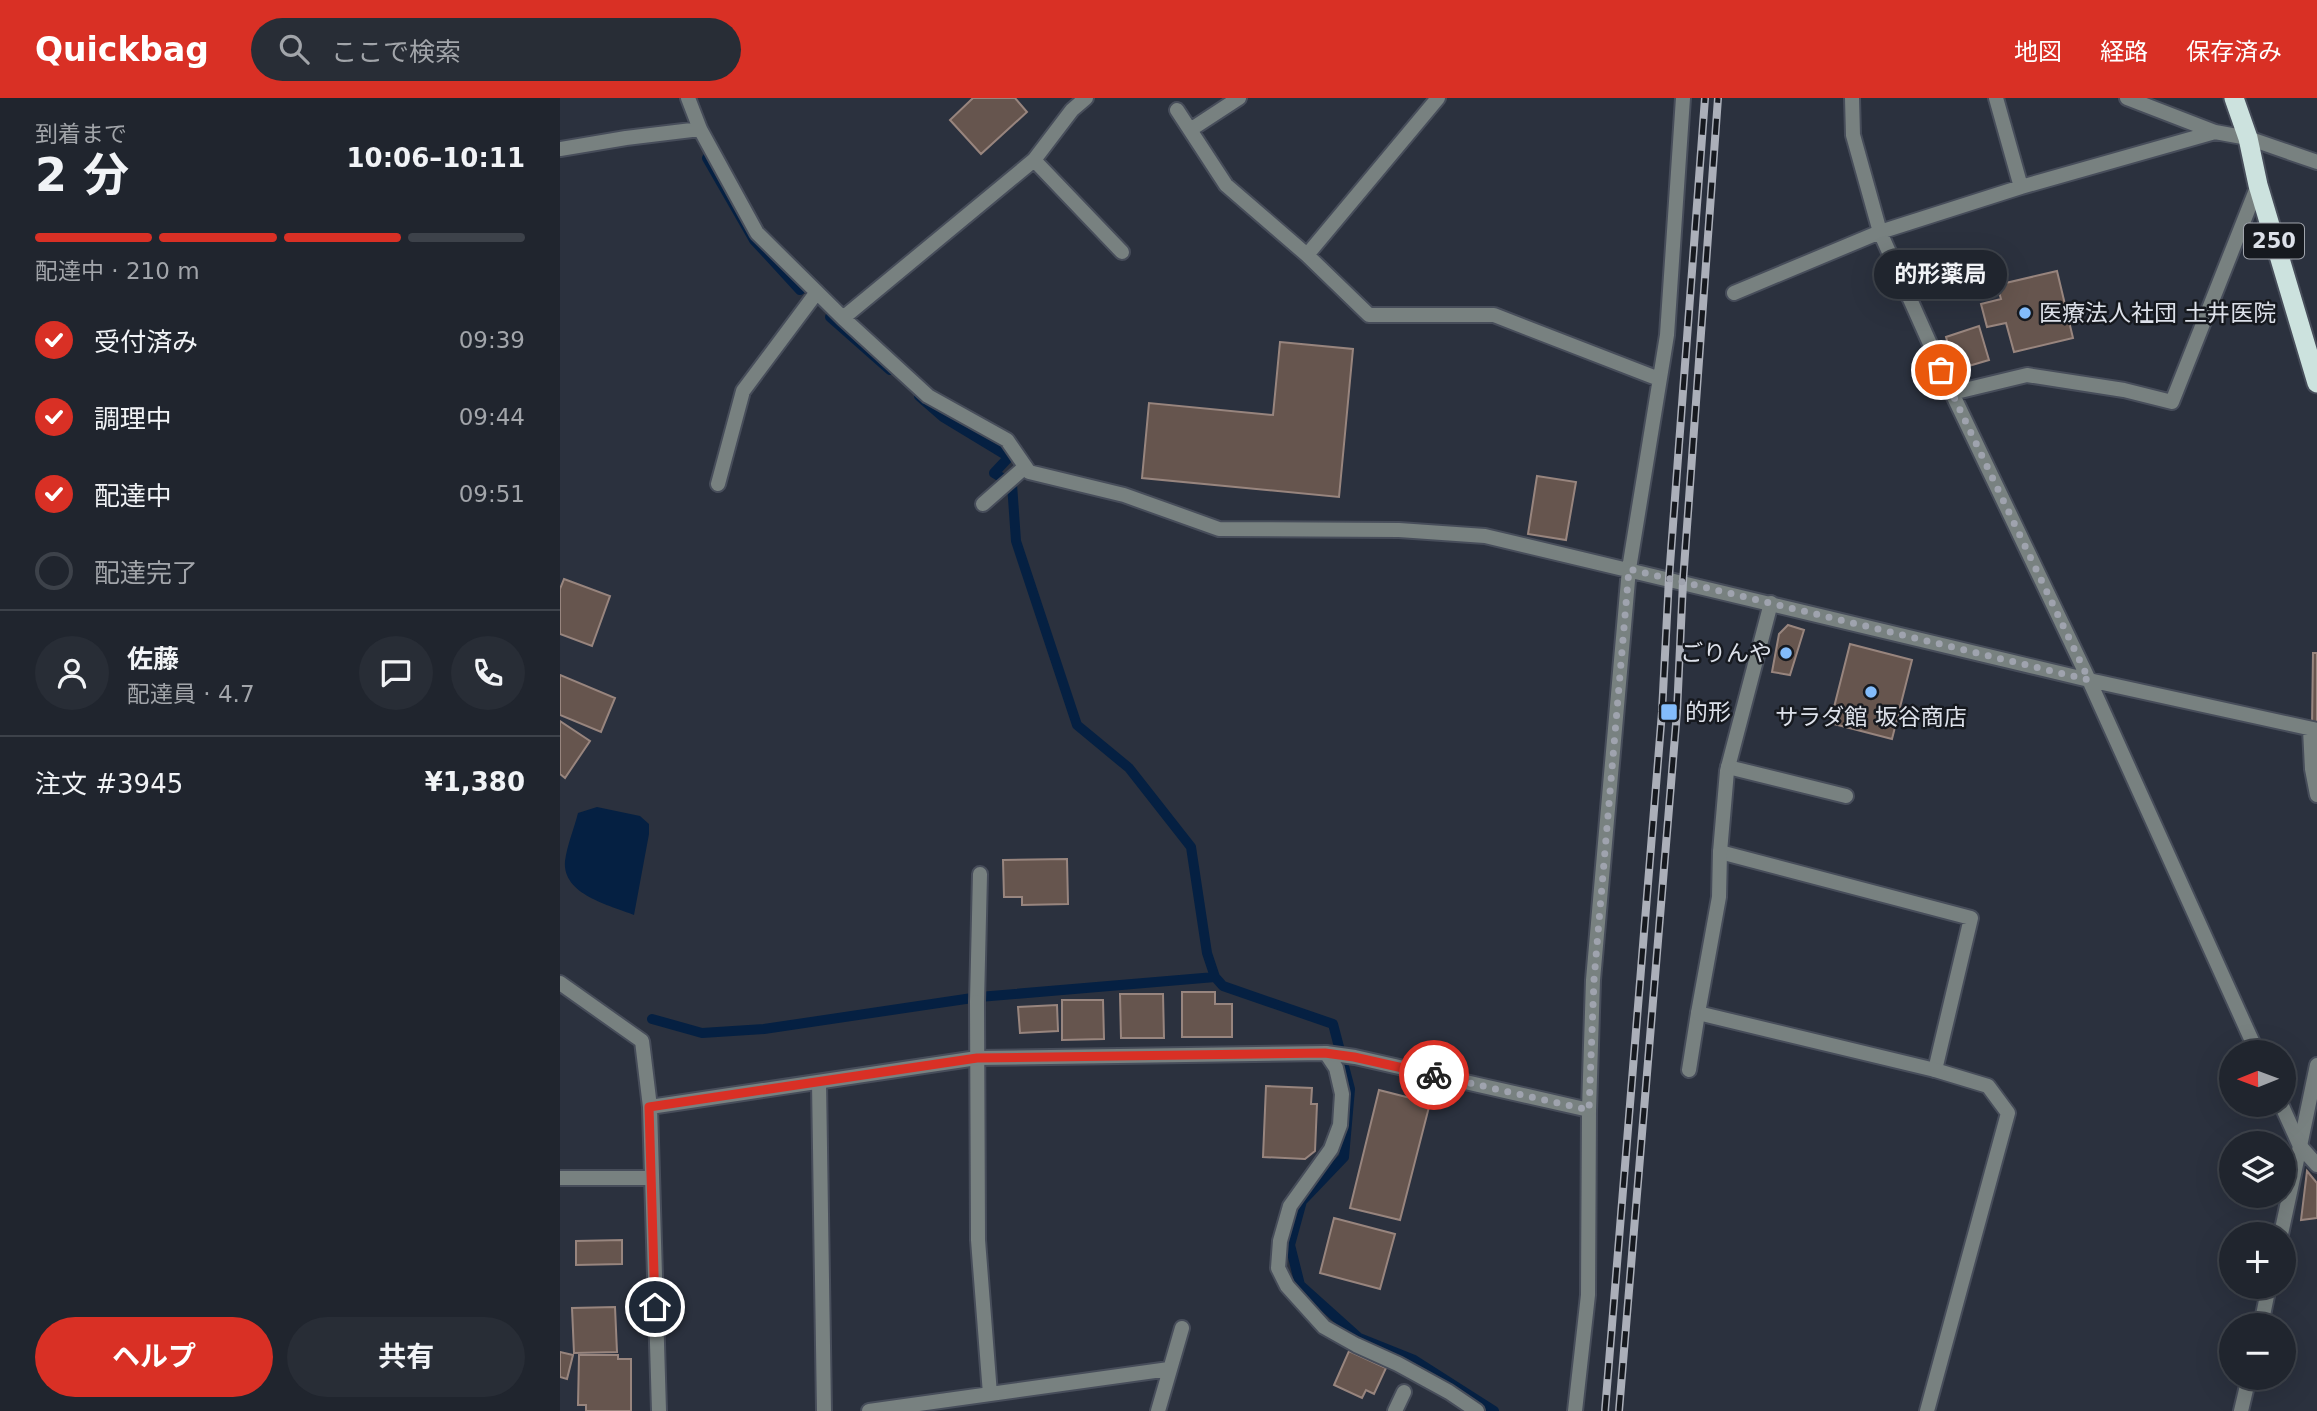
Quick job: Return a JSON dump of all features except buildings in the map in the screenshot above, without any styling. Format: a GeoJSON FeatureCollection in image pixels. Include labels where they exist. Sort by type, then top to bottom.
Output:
{"type":"FeatureCollection","features":[{"type":"Feature","properties":{"kind":"highway","name":"250"},"geometry":{"type":"LineString","coordinates":[[2234,98],[2248,138],[2258,185],[2317,383]]}},
{"type":"Feature","properties":{"kind":"street"},"geometry":{"type":"LineString","coordinates":[[688,98],[700,129],[757,233],[843,318],[928,396],[1007,440],[1023,469],[1029,472],[1124,495],[1219,528],[1399,530],[1485,536],[2089,680],[2313,730],[2312,769],[2317,795]]}},
{"type":"Feature","properties":{"kind":"street"},"geometry":{"type":"LineString","coordinates":[[843,318],[1034,160],[1072,110],[1086,98]]}},
{"type":"Feature","properties":{"kind":"street"},"geometry":{"type":"LineString","coordinates":[[1189,130],[1239,98]]}},
{"type":"Feature","properties":{"kind":"street"},"geometry":{"type":"LineString","coordinates":[[1307,256],[1438,98]]}},
{"type":"Feature","properties":{"kind":"street"},"geometry":{"type":"LineString","coordinates":[[1575,1411],[1588,1295],[1589,1110],[1594,980],[1629,569],[1667,335],[1683,98]]}},
{"type":"Feature","properties":{"kind":"street"},"geometry":{"type":"LineString","coordinates":[[1852,98],[1853,135],[1880,232],[1952,393],[2089,680],[2253,1040]]}},
{"type":"Feature","properties":{"kind":"street"},"geometry":{"type":"LineString","coordinates":[[1996,98],[2021,187]]}},
{"type":"Feature","properties":{"kind":"street"},"geometry":{"type":"LineString","coordinates":[[2127,98],[2215,132],[2248,138],[2317,162]]}},
{"type":"Feature","properties":{"kind":"street"},"geometry":{"type":"LineString","coordinates":[[1177,110],[1226,185],[1369,315],[1494,315],[1660,379]]}},
{"type":"Feature","properties":{"kind":"street"},"geometry":{"type":"LineString","coordinates":[[560,149],[700,129]]}},
{"type":"Feature","properties":{"kind":"street"},"geometry":{"type":"LineString","coordinates":[[1734,293],[1880,232],[2021,187],[2215,132]]}},
{"type":"Feature","properties":{"kind":"street"},"geometry":{"type":"LineString","coordinates":[[1034,160],[1122,252]]}},
{"type":"Feature","properties":{"kind":"street"},"geometry":{"type":"LineString","coordinates":[[1952,393],[2027,375],[2124,390],[2172,402],[2258,185]]}},
{"type":"Feature","properties":{"kind":"street"},"geometry":{"type":"LineString","coordinates":[[718,484],[743,391],[817,292]]}},
{"type":"Feature","properties":{"kind":"street"},"geometry":{"type":"LineString","coordinates":[[983,504],[1023,469]]}},
{"type":"Feature","properties":{"kind":"street"},"geometry":{"type":"LineString","coordinates":[[1689,1070],[1719,897],[1728,766],[1771,603]]}},
{"type":"Feature","properties":{"kind":"street"},"geometry":{"type":"LineString","coordinates":[[1728,766],[1846,796]]}},
{"type":"Feature","properties":{"kind":"street"},"geometry":{"type":"LineString","coordinates":[[1720,852],[1971,918],[1935,1070]]}},
{"type":"Feature","properties":{"kind":"street"},"geometry":{"type":"LineString","coordinates":[[980,874],[976,968],[978,1240],[990,1394]]}},
{"type":"Feature","properties":{"kind":"street"},"geometry":{"type":"LineString","coordinates":[[560,983],[642,1041],[649,1107],[659,1411]]}},
{"type":"Feature","properties":{"kind":"street"},"geometry":{"type":"LineString","coordinates":[[1698,1013],[1935,1070],[1988,1086],[2008,1113],[1927,1411]]}},
{"type":"Feature","properties":{"kind":"street"},"geometry":{"type":"LineString","coordinates":[[649,1107],[977,1058],[1325,1053],[1354,1057],[1589,1110]]}},
{"type":"Feature","properties":{"kind":"street"},"geometry":{"type":"LineString","coordinates":[[1325,1053],[1336,1068],[1342,1094],[1340,1125],[1331,1149],[1290,1206],[1280,1241],[1278,1268],[1287,1286],[1324,1327],[1428,1381],[1477,1411]]}},
{"type":"Feature","properties":{"kind":"street"},"geometry":{"type":"LineString","coordinates":[[2284,1222],[2317,1065]]}},
{"type":"Feature","properties":{"kind":"street"},"geometry":{"type":"LineString","coordinates":[[819,1082],[824,1411]]}},
{"type":"Feature","properties":{"kind":"street"},"geometry":{"type":"LineString","coordinates":[[2287,1117],[2300,1146],[2317,1165]]}},
{"type":"Feature","properties":{"kind":"street"},"geometry":{"type":"LineString","coordinates":[[560,1178],[651,1178]]}},
{"type":"Feature","properties":{"kind":"street"},"geometry":{"type":"LineString","coordinates":[[1158,1411],[1181,1328]]}},
{"type":"Feature","properties":{"kind":"street"},"geometry":{"type":"LineString","coordinates":[[869,1411],[1169,1368]]}},
{"type":"Feature","properties":{"kind":"street"},"geometry":{"type":"LineString","coordinates":[[2241,1411],[2246,1390]]}},
{"type":"Feature","properties":{"kind":"street"},"geometry":{"type":"LineString","coordinates":[[1395,1411],[1404,1392]]}},
{"type":"Feature","properties":{"kind":"water"},"geometry":{"type":"Polygon","coordinates":[[[597,807],[640,816],[649,824],[634,915],[589,897],[571,882],[566,873],[566,855],[578,813],[597,807]]]}},
{"type":"Feature","properties":{"kind":"waterway"},"geometry":{"type":"LineString","coordinates":[[707,158],[754,240],[800,290]]}},
{"type":"Feature","properties":{"kind":"waterway"},"geometry":{"type":"LineString","coordinates":[[830,317],[890,370]]}},
{"type":"Feature","properties":{"kind":"waterway"},"geometry":{"type":"LineString","coordinates":[[919,396],[943,417],[1009,457],[994,473],[1012,484],[1016,541],[1077,725],[1129,768],[1191,847],[1207,953],[1215,977],[1223,986],[1333,1024],[1350,1089],[1344,1157],[1302,1201],[1290,1245],[1300,1285],[1359,1338],[1414,1360],[1494,1411]]}},
{"type":"Feature","properties":{"kind":"waterway"},"geometry":{"type":"LineString","coordinates":[[652,1019],[702,1033],[764,1029],[979,997],[1215,977]]}},
{"type":"Feature","properties":{"kind":"railway"},"geometry":{"type":"LineString","coordinates":[[1605,1411],[1662,712],[1669,578],[1705,98]]}},
{"type":"Feature","properties":{"kind":"railway"},"geometry":{"type":"LineString","coordinates":[[1619,1411],[1677,712],[1683,582],[1718,98]]}},
{"type":"Feature","properties":{"kind":"way so far"},"geometry":{"type":"LineString","coordinates":[[1434,1075],[1589,1110],[1594,980],[1629,569],[2089,680],[1941,370]]}},
{"type":"Feature","properties":{"kind":"place","name":"医療法人社団 土井医院"},"geometry":{"type":"Point","coordinates":[2025,313]}},
{"type":"Feature","properties":{"kind":"place","name":"的形薬局"},"geometry":{"type":"Point","coordinates":[1941,370]}},
{"type":"Feature","properties":{"kind":"place","name":"ごりんや"},"geometry":{"type":"Point","coordinates":[1786,653]}},
{"type":"Feature","properties":{"kind":"place","name":"サラダ館 坂谷商店"},"geometry":{"type":"Point","coordinates":[1871,692]}},
{"type":"Feature","properties":{"kind":"place","name":"的形"},"geometry":{"type":"Point","coordinates":[1669,712]}},
{"type":"Feature","properties":{"kind":"route"},"geometry":{"type":"LineString","coordinates":[[655,1307],[649,1107],[977,1058],[1325,1053],[1434,1075]]}}]}
